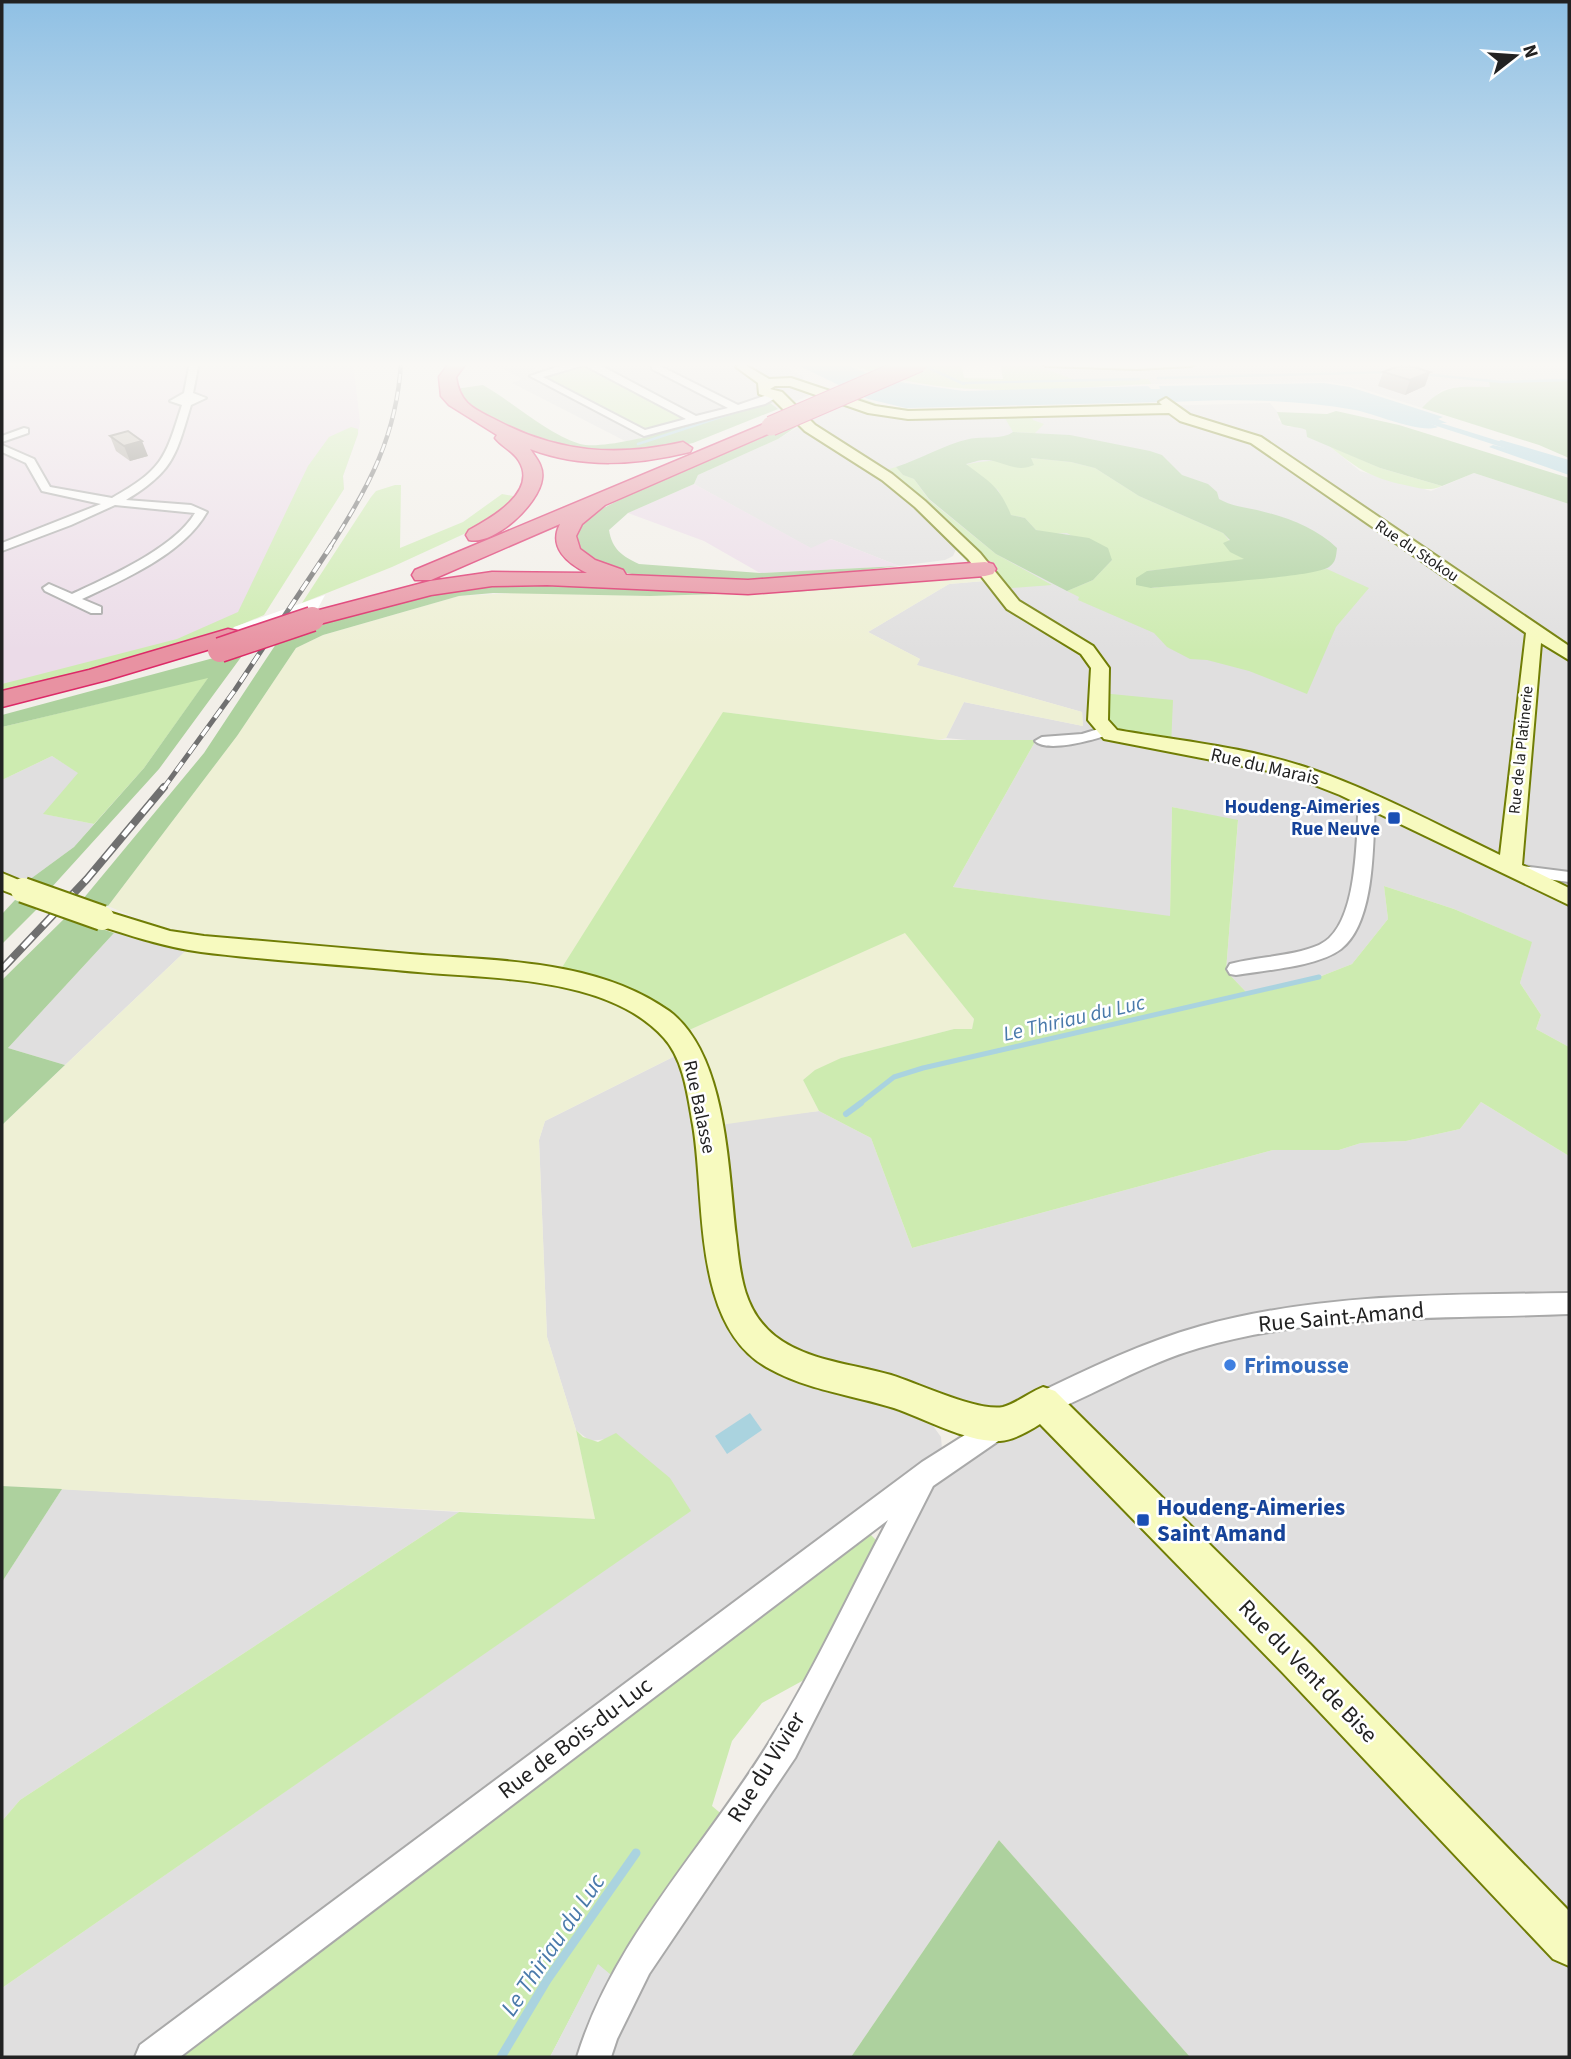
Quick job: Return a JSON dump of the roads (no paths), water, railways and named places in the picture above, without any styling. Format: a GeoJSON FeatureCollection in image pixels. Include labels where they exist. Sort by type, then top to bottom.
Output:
{"type":"FeatureCollection","features":[{"type":"Feature","properties":{"kind":"highway"},"geometry":{"type":"LineString","coordinates":[[460,548],[519,506],[528,495],[533,471],[527,458]]}},
{"type":"Feature","properties":{"kind":"highway"},"geometry":{"type":"LineString","coordinates":[[316,612],[673,458]]}},
{"type":"Feature","properties":{"kind":"highway"},"geometry":{"type":"LineString","coordinates":[[2,710],[102,685],[316,612],[370,597],[600,500],[674,458]]}},
{"type":"Feature","properties":{"kind":"highway"},"geometry":{"type":"LineString","coordinates":[[600,500],[572,522],[567,530],[567,544],[589,567],[625,577],[719,582],[794,581],[980,562]]}},
{"type":"Feature","properties":{"kind":"highway"},"geometry":{"type":"LineString","coordinates":[[316,612],[430,588],[492,579],[547,578],[748,587],[980,562]]}},
{"type":"Feature","properties":{"kind":"highway"},"geometry":{"type":"LineString","coordinates":[[2,699],[224,643]]}},
{"type":"Feature","properties":{"kind":"street"},"geometry":{"type":"LineString","coordinates":[[24,458],[30,461],[46,489],[64,495],[191,508],[198,510],[201,516],[172,542],[144,561],[72,598]]}},
{"type":"Feature","properties":{"kind":"street"},"geometry":{"type":"LineString","coordinates":[[2,547],[116,500],[151,478],[168,458]]}},
{"type":"Feature","properties":{"kind":"street"},"geometry":{"type":"LineString","coordinates":[[855,458],[904,491],[980,562],[1013,605],[1087,650],[1096,660],[1102,684],[1098,720],[1105,731],[1084,738],[1042,741]]}},
{"type":"Feature","properties":{"kind":"street","name":"Rue du Stokou"},"geometry":{"type":"LineString","coordinates":[[1282,458],[1569,654]]}},
{"type":"Feature","properties":{"kind":"street"},"geometry":{"type":"LineString","coordinates":[[49,587],[96,610]]}},
{"type":"Feature","properties":{"kind":"street","name":"Rue de la Platinerie"},"geometry":{"type":"LineString","coordinates":[[1510,869],[1534,636],[1546,638]]}},
{"type":"Feature","properties":{"kind":"street","name":"Rue du Marais"},"geometry":{"type":"LineString","coordinates":[[1105,731],[1132,740],[1296,771],[1367,800],[1569,897]]}},
{"type":"Feature","properties":{"kind":"street"},"geometry":{"type":"LineString","coordinates":[[1236,970],[1314,953],[1335,944],[1343,936],[1358,896],[1367,800]]}},
{"type":"Feature","properties":{"kind":"street"},"geometry":{"type":"LineString","coordinates":[[1510,869],[1569,877]]}},
{"type":"Feature","properties":{"kind":"street","name":"Rue Balasse"},"geometry":{"type":"LineString","coordinates":[[12,886],[136,931],[204,944],[541,974],[589,985],[640,1006],[676,1034],[691,1060],[706,1127],[727,1286],[751,1336],[770,1352],[805,1368],[1001,1424]]}},
{"type":"Feature","properties":{"kind":"street","name":"Rue Saint-Amand"},"geometry":{"type":"LineString","coordinates":[[1043,1403],[1172,1347],[1280,1319],[1381,1310],[1569,1303]]}},
{"type":"Feature","properties":{"kind":"street"},"geometry":{"type":"LineString","coordinates":[[1001,1424],[1043,1403]]}},
{"type":"Feature","properties":{"kind":"street","name":"Rue du Vent de Bise"},"geometry":{"type":"LineString","coordinates":[[1043,1403],[1296,1658],[1569,1942]]}},
{"type":"Feature","properties":{"kind":"street","name":"Rue de Bois-du-Luc"},"geometry":{"type":"LineString","coordinates":[[152,2057],[931,1471],[1001,1424]]}},
{"type":"Feature","properties":{"kind":"street","name":"Rue du Vivier"},"geometry":{"type":"LineString","coordinates":[[594,2057],[623,1985],[784,1747],[913,1495],[931,1471]]}},
{"type":"Feature","properties":{"kind":"water"},"geometry":{"type":"Polygon","coordinates":[[[1521,458],[1569,460],[1569,475],[1521,458]]]}},
{"type":"Feature","properties":{"kind":"water"},"geometry":{"type":"Polygon","coordinates":[[[750,1413],[762,1430],[727,1454],[715,1436],[750,1413]]]}},
{"type":"Feature","properties":{"kind":"waterway"},"geometry":{"type":"LineString","coordinates":[[1545,458],[1569,466]]}},
{"type":"Feature","properties":{"kind":"waterway","name":"Le Thiriau du Luc"},"geometry":{"type":"LineString","coordinates":[[858,1105],[894,1077],[923,1068],[1319,977]]}},
{"type":"Feature","properties":{"kind":"waterway","name":"Le Thiriau du Luc"},"geometry":{"type":"LineString","coordinates":[[846,1114],[861,1103]]}},
{"type":"Feature","properties":{"kind":"waterway","name":"Le Thiriau du Luc"},"geometry":{"type":"LineString","coordinates":[[501,2057],[547,1980],[636,1853]]}},
{"type":"Feature","properties":{"kind":"railway"},"geometry":{"type":"LineString","coordinates":[[330,547],[357,503],[379,458]]}},
{"type":"Feature","properties":{"kind":"railway"},"geometry":{"type":"LineString","coordinates":[[163,789],[235,690],[331,546]]}},
{"type":"Feature","properties":{"kind":"railway"},"geometry":{"type":"LineString","coordinates":[[2,969],[87,879],[164,787]]}},
{"type":"Feature","properties":{"kind":"place","name":"Houdeng-Aimeries Rue Neuve"},"geometry":{"type":"Point","coordinates":[1394,818]}},
{"type":"Feature","properties":{"kind":"place","name":"Frimousse"},"geometry":{"type":"Point","coordinates":[1230,1365]}},
{"type":"Feature","properties":{"kind":"place","name":"Houdeng-Aimeries Saint Amand"},"geometry":{"type":"Point","coordinates":[1143,1520]}}]}
